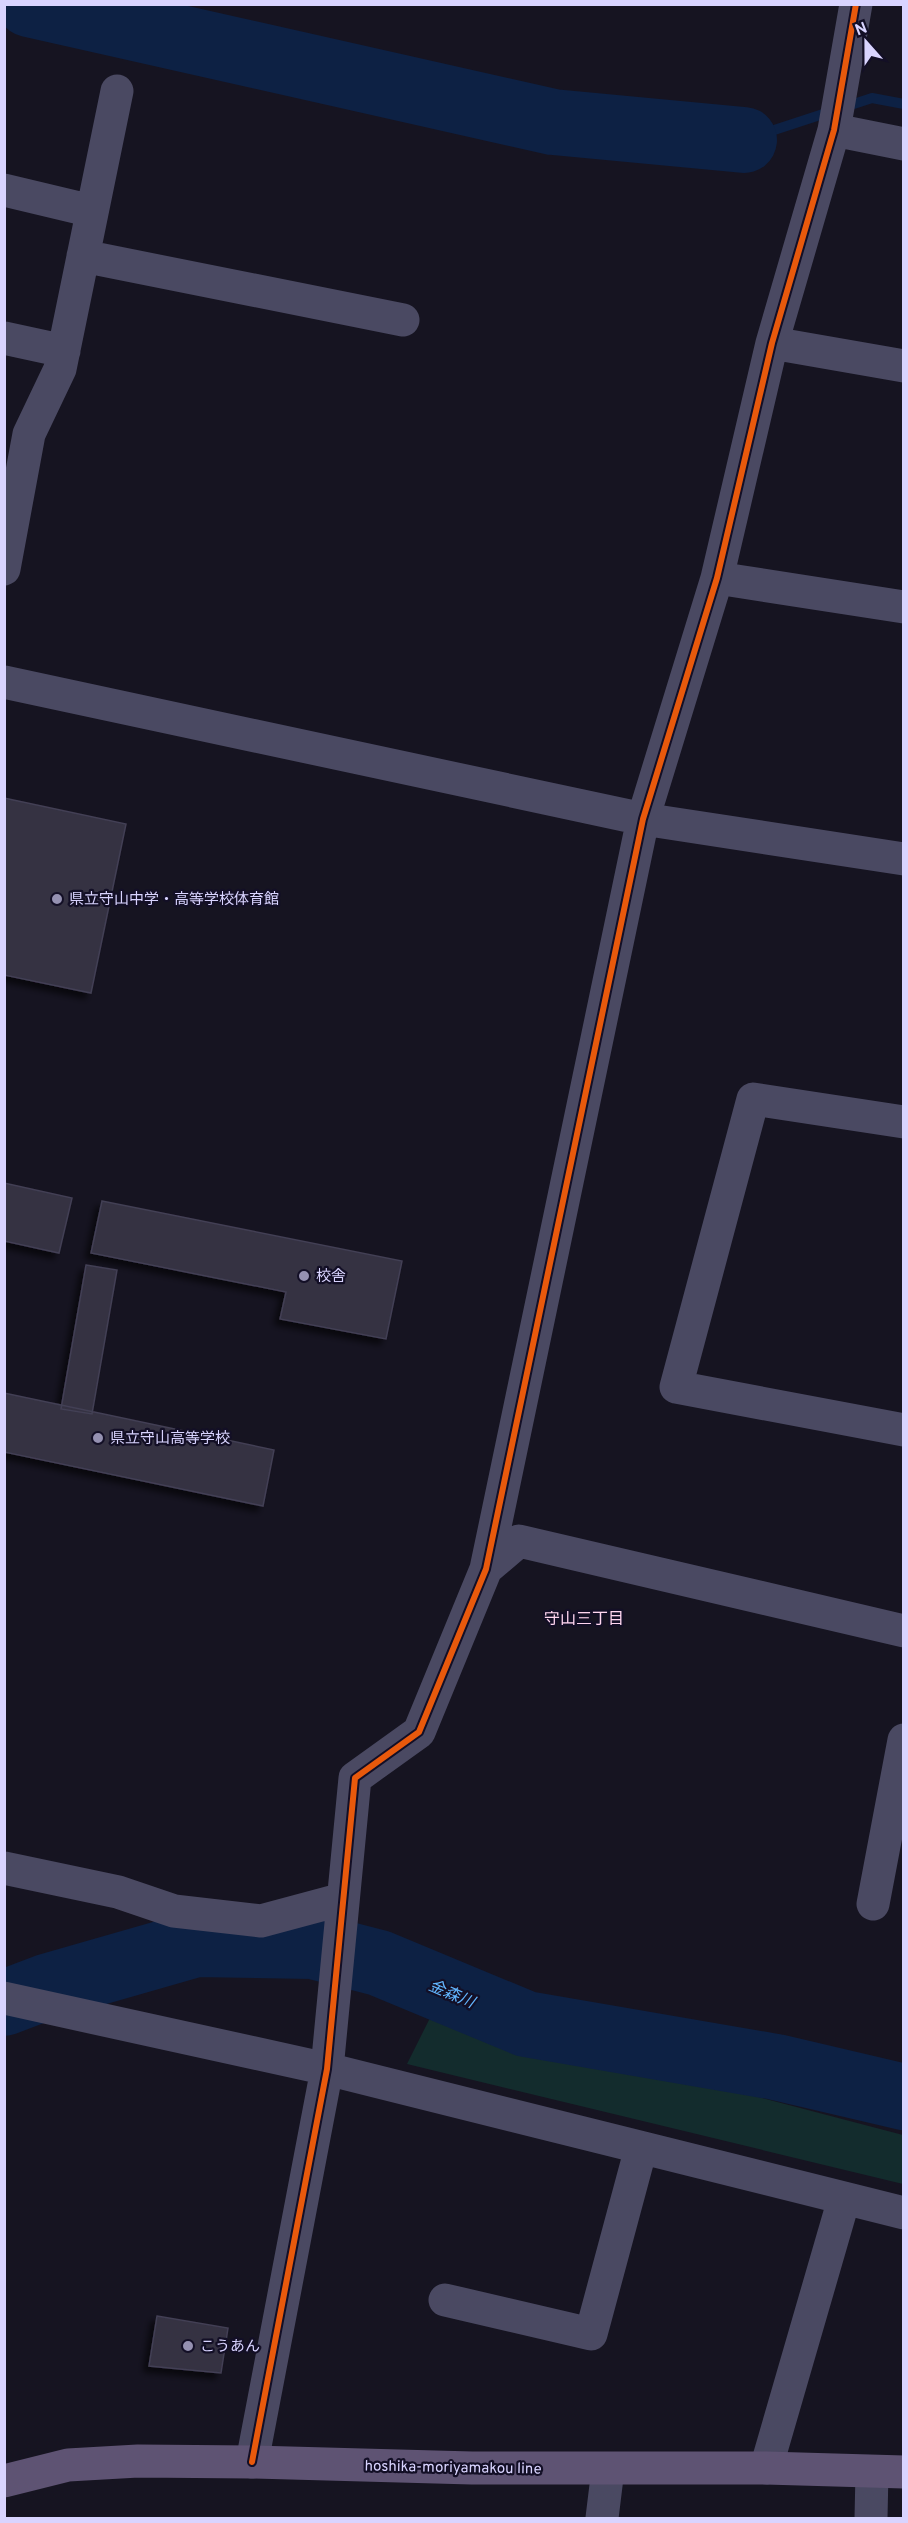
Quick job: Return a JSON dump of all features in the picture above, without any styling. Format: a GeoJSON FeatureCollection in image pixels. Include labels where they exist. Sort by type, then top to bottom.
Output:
{"type":"FeatureCollection","features":[{"type":"Feature","properties":{"kind":"main road","name":"hoshika-moriyamakou line"},"geometry":{"type":"LineString","coordinates":[[4,2481],[68,2465],[138,2461],[608,2469],[766,2468],[888,2472]]}},
{"type":"Feature","properties":{"kind":"street"},"geometry":{"type":"LineString","coordinates":[[252,2462],[327,2069],[355,1778],[419,1732],[486,1569],[643,819],[717,578],[772,343],[834,130],[856,4]]}},
{"type":"Feature","properties":{"kind":"street"},"geometry":{"type":"LineString","coordinates":[[5,565],[29,434],[60,369],[117,91]]}},
{"type":"Feature","properties":{"kind":"street"},"geometry":{"type":"LineString","coordinates":[[834,130],[903,144]]}},
{"type":"Feature","properties":{"kind":"street"},"geometry":{"type":"LineString","coordinates":[[4,190],[92,211]]}},
{"type":"Feature","properties":{"kind":"street"},"geometry":{"type":"LineString","coordinates":[[83,256],[403,320]]}},
{"type":"Feature","properties":{"kind":"street"},"geometry":{"type":"LineString","coordinates":[[4,338],[64,351]]}},
{"type":"Feature","properties":{"kind":"street"},"geometry":{"type":"LineString","coordinates":[[772,343],[903,366]]}},
{"type":"Feature","properties":{"kind":"street"},"geometry":{"type":"LineString","coordinates":[[717,578],[903,606]]}},
{"type":"Feature","properties":{"kind":"street"},"geometry":{"type":"LineString","coordinates":[[4,682],[643,819],[903,859]]}},
{"type":"Feature","properties":{"kind":"street"},"geometry":{"type":"LineString","coordinates":[[902,1424],[676,1387],[753,1100],[903,1122]]}},
{"type":"Feature","properties":{"kind":"street"},"geometry":{"type":"LineString","coordinates":[[486,1569],[519,1541],[903,1631]]}},
{"type":"Feature","properties":{"kind":"street"},"geometry":{"type":"LineString","coordinates":[[873,1904],[903,1740]]}},
{"type":"Feature","properties":{"kind":"street"},"geometry":{"type":"LineString","coordinates":[[4,1868],[118,1892],[174,1911],[261,1921],[343,1899]]}},
{"type":"Feature","properties":{"kind":"street"},"geometry":{"type":"LineString","coordinates":[[4,1998],[327,2069],[903,2213]]}},
{"type":"Feature","properties":{"kind":"street"},"geometry":{"type":"LineString","coordinates":[[445,2300],[591,2334],[641,2148]]}},
{"type":"Feature","properties":{"kind":"street"},"geometry":{"type":"LineString","coordinates":[[766,2468],[844,2199]]}},
{"type":"Feature","properties":{"kind":"street"},"geometry":{"type":"LineString","coordinates":[[602,2518],[608,2469]]}},
{"type":"Feature","properties":{"kind":"street"},"geometry":{"type":"LineString","coordinates":[[871,2518],[888,2472]]}},
{"type":"Feature","properties":{"kind":"green space"},"geometry":{"type":"Polygon","coordinates":[[[433,2012],[903,2135],[903,2184],[407,2064],[433,2012]]]}},
{"type":"Feature","properties":{"kind":"building","name":"県立守山中学・高等学校体育館"},"geometry":{"type":"Polygon","coordinates":[[[4,798],[126,824],[91,993],[4,975],[4,798]]]}},
{"type":"Feature","properties":{"kind":"building"},"geometry":{"type":"Polygon","coordinates":[[[4,1183],[72,1198],[59,1253],[4,1241],[4,1183]]]}},
{"type":"Feature","properties":{"kind":"building","name":"校舎"},"geometry":{"type":"Polygon","coordinates":[[[102,1201],[402,1261],[386,1339],[280,1319],[286,1292],[91,1253],[102,1201]]]}},
{"type":"Feature","properties":{"kind":"building"},"geometry":{"type":"Polygon","coordinates":[[[86,1265],[117,1270],[92,1414],[61,1409],[86,1265]]]}},
{"type":"Feature","properties":{"kind":"building"},"geometry":{"type":"Polygon","coordinates":[[[4,1393],[274,1450],[263,1506],[4,1452],[4,1393]]]}},
{"type":"Feature","properties":{"kind":"building","name":"こうあん"},"geometry":{"type":"Polygon","coordinates":[[[157,2316],[228,2328],[221,2373],[149,2366],[157,2316]]]}},
{"type":"Feature","properties":{"kind":"waterway"},"geometry":{"type":"LineString","coordinates":[[29,4],[553,122],[744,140]]}},
{"type":"Feature","properties":{"kind":"waterway"},"geometry":{"type":"LineString","coordinates":[[744,140],[872,98],[904,104]]}},
{"type":"Feature","properties":{"kind":"waterway","name":"金森川"},"geometry":{"type":"LineString","coordinates":[[4,2003],[46,1987],[196,1944],[313,1946],[379,1963],[526,2024],[776,2067],[904,2097]]}},
{"type":"Feature","properties":{"kind":"cycle path"},"geometry":{"type":"LineString","coordinates":[[252,2462],[327,2069],[355,1778],[419,1732],[486,1569],[643,819],[717,578],[772,343],[834,130],[856,4]]}},
{"type":"Feature","properties":{"kind":"place","name":"県立守山中学・高等学校体育館"},"geometry":{"type":"Point","coordinates":[57,899]}},
{"type":"Feature","properties":{"kind":"place","name":"校舎"},"geometry":{"type":"Point","coordinates":[304,1276]}},
{"type":"Feature","properties":{"kind":"place","name":"県立守山高等学校"},"geometry":{"type":"Point","coordinates":[98,1438]}},
{"type":"Feature","properties":{"kind":"place","name":"こうあん"},"geometry":{"type":"Point","coordinates":[188,2346]}},
{"type":"Feature","properties":{"kind":"district","name":"守山三丁目"},"geometry":{"type":"Point","coordinates":[584,1618]}}]}
